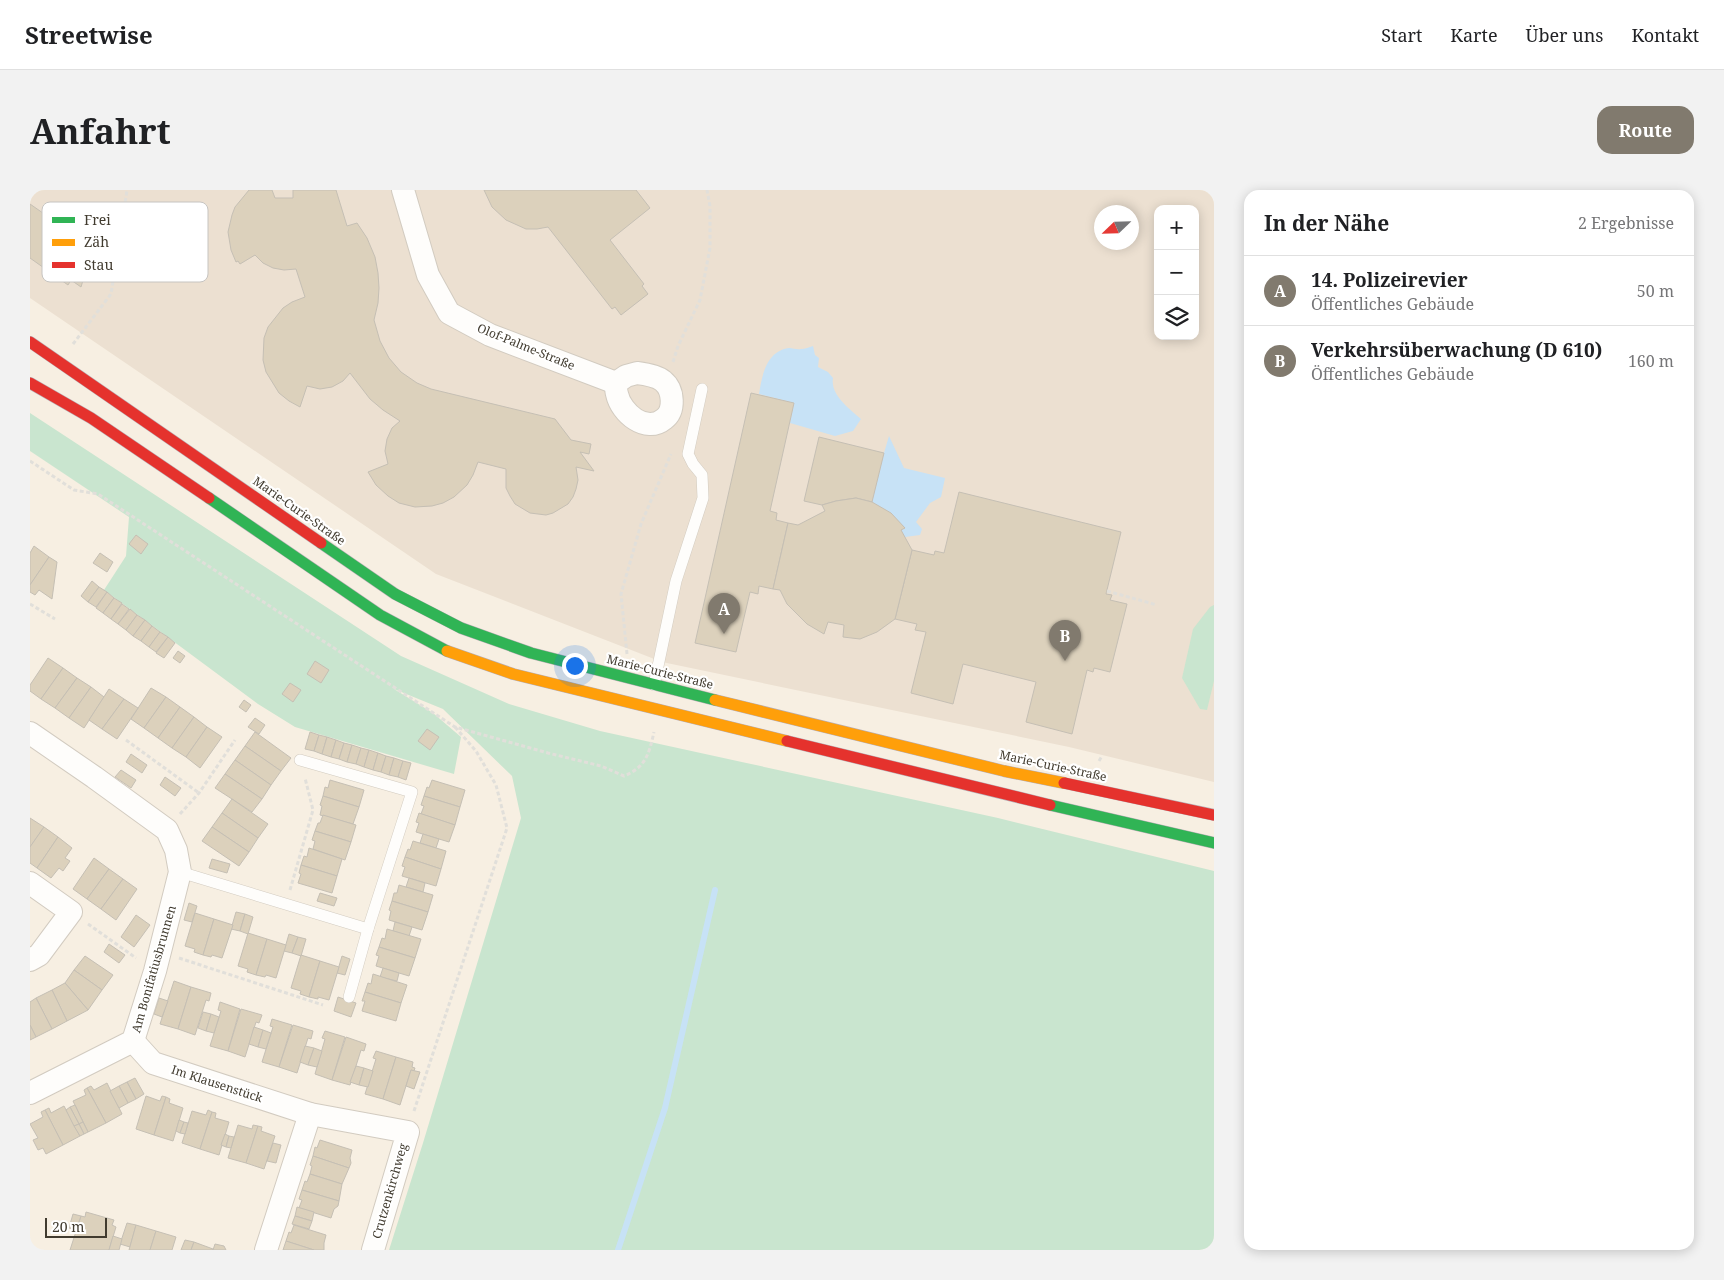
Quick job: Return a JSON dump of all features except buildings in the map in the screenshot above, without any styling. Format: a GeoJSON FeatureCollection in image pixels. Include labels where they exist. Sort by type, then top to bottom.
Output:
{"type":"FeatureCollection","features":[{"type":"Feature","properties":{"kind":"main road","name":"Marie-Curie-Straße"},"geometry":{"type":"LineString","coordinates":[[30,342],[394,594],[461,628],[531,653],[654,685],[1004,771],[1214,815]]}},
{"type":"Feature","properties":{"kind":"main road"},"geometry":{"type":"LineString","coordinates":[[30,383],[91,418],[380,615],[448,651],[513,674],[1004,794],[1214,842]]}},
{"type":"Feature","properties":{"kind":"street","name":"Olof-Palme-Straße"},"geometry":{"type":"LineString","coordinates":[[403,190],[428,274],[449,313],[490,335],[616,383]]}},
{"type":"Feature","properties":{"kind":"street"},"geometry":{"type":"LineString","coordinates":[[30,733],[167,830]]}},
{"type":"Feature","properties":{"kind":"street","name":"Am Bonifatiusbrunnen"},"geometry":{"type":"LineString","coordinates":[[30,1093],[133,1041],[158,962],[180,872],[176,850],[167,830]]}},
{"type":"Feature","properties":{"kind":"street"},"geometry":{"type":"LineString","coordinates":[[30,883],[71,912],[39,955],[30,960]]}},
{"type":"Feature","properties":{"kind":"street","name":"Im Klausenstück"},"geometry":{"type":"LineString","coordinates":[[133,1041],[153,1063],[310,1114],[408,1132]]}},
{"type":"Feature","properties":{"kind":"street"},"geometry":{"type":"LineString","coordinates":[[266,1250],[310,1114]]}},
{"type":"Feature","properties":{"kind":"street","name":"Crutzenkirchweg"},"geometry":{"type":"LineString","coordinates":[[373,1250],[408,1132]]}},
{"type":"Feature","properties":{"kind":"lane"},"geometry":{"type":"LineString","coordinates":[[654,685],[676,581],[703,498],[702,475],[688,454],[702,389]]}},
{"type":"Feature","properties":{"kind":"lane"},"geometry":{"type":"LineString","coordinates":[[300,760],[412,792],[368,929],[349,997]]}},
{"type":"Feature","properties":{"kind":"lane"},"geometry":{"type":"LineString","coordinates":[[180,872],[368,929]]}},
{"type":"Feature","properties":{"kind":"path"},"geometry":{"type":"LineString","coordinates":[[671,367],[678,346],[700,300],[710,248],[710,206],[707,190]]}},
{"type":"Feature","properties":{"kind":"path"},"geometry":{"type":"LineString","coordinates":[[73,344],[111,294],[113,282]]}},
{"type":"Feature","properties":{"kind":"path"},"geometry":{"type":"LineString","coordinates":[[627,654],[622,594],[640,524],[672,452]]}},
{"type":"Feature","properties":{"kind":"path"},"geometry":{"type":"LineString","coordinates":[[30,461],[74,490],[98,494],[455,726],[529,748],[601,766],[624,776],[635,771],[651,750],[654,730]]}},
{"type":"Feature","properties":{"kind":"path"},"geometry":{"type":"LineString","coordinates":[[1107,591],[1157,605]]}},
{"type":"Feature","properties":{"kind":"path"},"geometry":{"type":"LineString","coordinates":[[30,604],[55,619]]}},
{"type":"Feature","properties":{"kind":"path"},"geometry":{"type":"LineString","coordinates":[[408,1132],[507,828],[496,785],[476,751],[455,726]]}},
{"type":"Feature","properties":{"kind":"path"},"geometry":{"type":"LineString","coordinates":[[126,740],[199,793]]}},
{"type":"Feature","properties":{"kind":"path"},"geometry":{"type":"LineString","coordinates":[[167,830],[199,793],[235,740]]}},
{"type":"Feature","properties":{"kind":"path"},"geometry":{"type":"LineString","coordinates":[[1099,761],[1102,756]]}},
{"type":"Feature","properties":{"kind":"path"},"geometry":{"type":"LineString","coordinates":[[286,905],[313,810],[300,760]]}},
{"type":"Feature","properties":{"kind":"path"},"geometry":{"type":"LineString","coordinates":[[71,912],[158,962],[323,1004]]}},
{"type":"Feature","properties":{"kind":"shaded area"},"geometry":{"type":"Polygon","coordinates":[[[30,190],[1214,190],[1214,782],[1069,747],[662,662],[436,574],[30,298],[30,190]]]}},
{"type":"Feature","properties":{"kind":"green space"},"geometry":{"type":"Polygon","coordinates":[[[30,413],[401,656],[509,704],[600,731],[998,818],[1214,871],[1214,1250],[389,1250],[521,818],[512,776],[443,709],[394,689],[433,713],[461,737],[454,774],[295,727],[258,704],[104,590],[126,556],[129,517],[30,451],[30,413]]]}},
{"type":"Feature","properties":{"kind":"green space"},"geometry":{"type":"Polygon","coordinates":[[[1214,605],[1214,681],[1207,710],[1200,709],[1182,678],[1193,629],[1210,607],[1214,605]]]}},
{"type":"Feature","properties":{"kind":"water"},"geometry":{"type":"Polygon","coordinates":[[[813,346],[815,355],[819,358],[818,367],[828,372],[833,378],[833,384],[838,396],[861,419],[853,431],[835,436],[790,423],[794,403],[759,394],[766,365],[775,354],[789,348],[800,349],[813,346]]]}},
{"type":"Feature","properties":{"kind":"water"},"geometry":{"type":"Polygon","coordinates":[[[889,436],[904,468],[945,478],[941,497],[930,503],[916,522],[922,529],[920,535],[905,537],[901,530],[905,528],[891,513],[872,502],[889,436]]]}},
{"type":"Feature","properties":{"kind":"waterway"},"geometry":{"type":"LineString","coordinates":[[618,1250],[665,1108],[715,890]]}},
{"type":"Feature","properties":{"kind":"traffic: fast"},"geometry":{"type":"LineString","coordinates":[[209,498],[380,615],[447,651]]}},
{"type":"Feature","properties":{"kind":"traffic: fast"},"geometry":{"type":"LineString","coordinates":[[321,543],[395,594],[461,628],[531,653],[715,700]]}},
{"type":"Feature","properties":{"kind":"traffic: fast"},"geometry":{"type":"LineString","coordinates":[[1050,805],[1214,843]]}},
{"type":"Feature","properties":{"kind":"traffic: slow"},"geometry":{"type":"LineString","coordinates":[[447,651],[513,674],[787,741]]}},
{"type":"Feature","properties":{"kind":"traffic: slow"},"geometry":{"type":"LineString","coordinates":[[715,700],[1004,771],[1064,783]]}},
{"type":"Feature","properties":{"kind":"traffic: jam"},"geometry":{"type":"LineString","coordinates":[[30,342],[321,543]]}},
{"type":"Feature","properties":{"kind":"traffic: jam"},"geometry":{"type":"LineString","coordinates":[[30,383],[91,418],[209,498]]}},
{"type":"Feature","properties":{"kind":"traffic: jam"},"geometry":{"type":"LineString","coordinates":[[787,741],[1050,805]]}},
{"type":"Feature","properties":{"kind":"traffic: jam"},"geometry":{"type":"LineString","coordinates":[[1064,783],[1214,815]]}},
{"type":"Feature","properties":{"kind":"place","name":"14. Polizeirevier"},"geometry":{"type":"Point","coordinates":[724,634]}},
{"type":"Feature","properties":{"kind":"place","name":"Verkehrsüberwachung (D 610)"},"geometry":{"type":"Point","coordinates":[1065,661]}}]}
